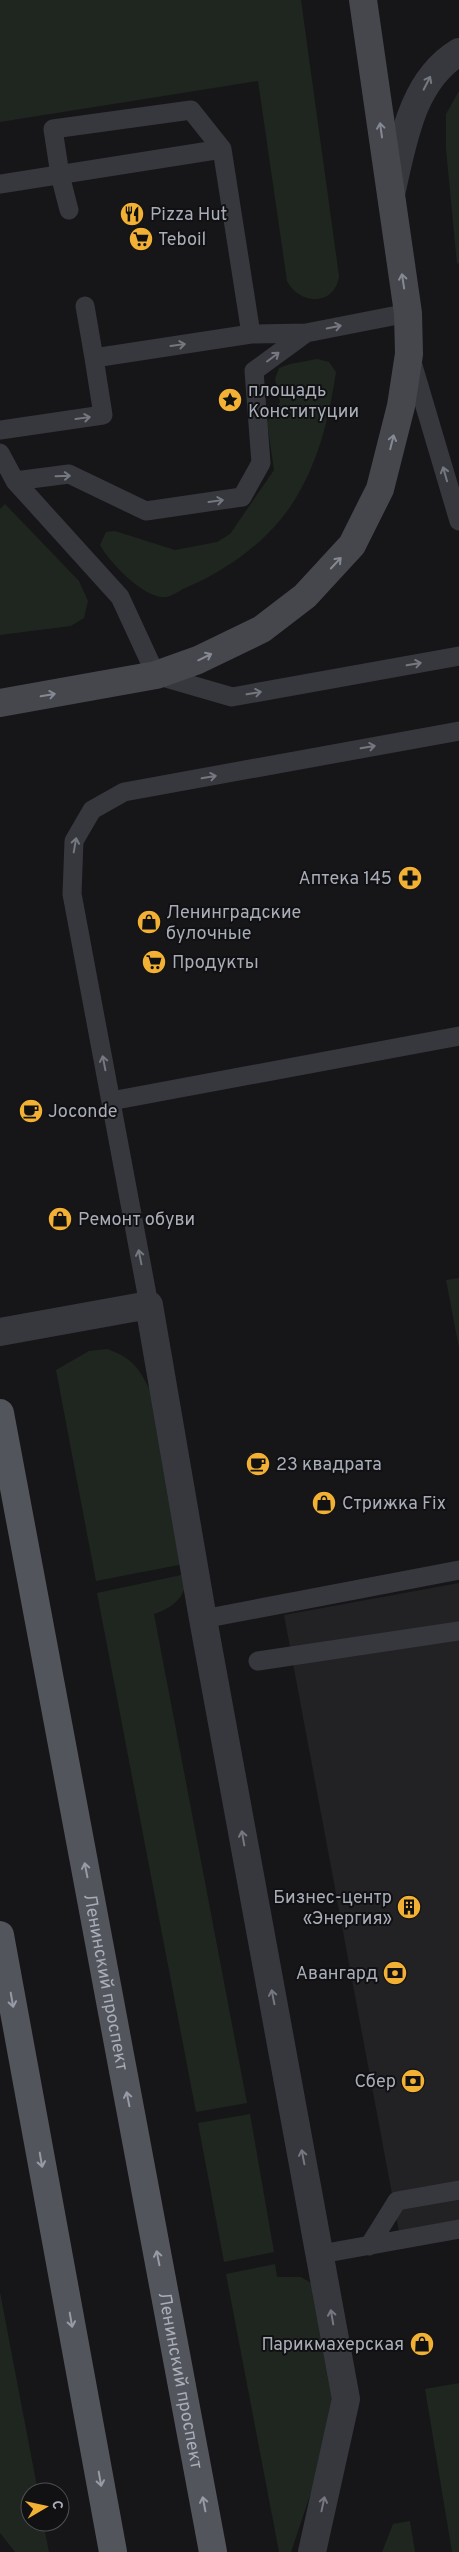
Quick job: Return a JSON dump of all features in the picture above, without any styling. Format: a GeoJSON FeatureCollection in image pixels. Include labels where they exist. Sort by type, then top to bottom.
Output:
{"type":"FeatureCollection","features":[{"type":"Feature","properties":{"kind":"main road"},"geometry":{"type":"LineString","coordinates":[[0,704],[156,675],[198,660],[262,629],[305,596],[352,545],[380,489],[400,406],[409,354],[408,313],[363,0]]}},
{"type":"Feature","properties":{"kind":"main road","name":"Ленинский проспект"},"geometry":{"type":"LineString","coordinates":[[0,1413],[213,2552]]}},
{"type":"Feature","properties":{"kind":"main road"},"geometry":{"type":"LineString","coordinates":[[0,1935],[114,2552]]}},
{"type":"Feature","properties":{"kind":"street"},"geometry":{"type":"LineString","coordinates":[[390,195],[409,120],[431,75],[448,58],[459,52]]}},
{"type":"Feature","properties":{"kind":"street"},"geometry":{"type":"LineString","coordinates":[[0,1332],[149,1305],[203,1619],[321,2254],[346,2400],[312,2552]]}},
{"type":"Feature","properties":{"kind":"lane"},"geometry":{"type":"LineString","coordinates":[[70,210],[60,174],[53,129],[191,110],[222,149],[251,334]]}},
{"type":"Feature","properties":{"kind":"lane"},"geometry":{"type":"LineString","coordinates":[[0,184],[222,149]]}},
{"type":"Feature","properties":{"kind":"lane"},"geometry":{"type":"LineString","coordinates":[[0,430],[103,415],[85,306]]}},
{"type":"Feature","properties":{"kind":"lane"},"geometry":{"type":"LineString","coordinates":[[94,358],[251,334],[306,333],[408,313]]}},
{"type":"Feature","properties":{"kind":"lane"},"geometry":{"type":"LineString","coordinates":[[15,481],[69,474],[146,511],[242,497],[261,463],[254,371],[306,333]]}},
{"type":"Feature","properties":{"kind":"lane"},"geometry":{"type":"LineString","coordinates":[[409,354],[459,521]]}},
{"type":"Feature","properties":{"kind":"lane"},"geometry":{"type":"LineString","coordinates":[[0,453],[15,481],[120,597],[156,675],[232,697],[459,656]]}},
{"type":"Feature","properties":{"kind":"lane"},"geometry":{"type":"LineString","coordinates":[[149,1305],[72,894],[74,841],[92,810],[124,792],[459,731]]}},
{"type":"Feature","properties":{"kind":"lane"},"geometry":{"type":"LineString","coordinates":[[111,1101],[459,1036]]}},
{"type":"Feature","properties":{"kind":"lane"},"geometry":{"type":"LineString","coordinates":[[203,1619],[459,1570]]}},
{"type":"Feature","properties":{"kind":"lane"},"geometry":{"type":"LineString","coordinates":[[258,1661],[459,1631]]}},
{"type":"Feature","properties":{"kind":"lane"},"geometry":{"type":"LineString","coordinates":[[369,2246],[397,2201],[459,2190]]}},
{"type":"Feature","properties":{"kind":"lane"},"geometry":{"type":"LineString","coordinates":[[321,2254],[459,2229]]}},
{"type":"Feature","properties":{"kind":"shaded area"},"geometry":{"type":"Polygon","coordinates":[[[0,0],[301,0],[339,276],[336,286],[331,293],[316,299],[308,298],[300,295],[287,281],[258,81],[0,122],[0,0]]]}},
{"type":"Feature","properties":{"kind":"shaded area"},"geometry":{"type":"Polygon","coordinates":[[[459,91],[459,263],[457,264],[446,149],[446,114],[459,91]]]}},
{"type":"Feature","properties":{"kind":"shaded area"},"geometry":{"type":"Polygon","coordinates":[[[317,359],[329,362],[336,372],[322,439],[303,486],[284,516],[272,529],[259,542],[230,564],[170,596],[158,596],[148,593],[119,570],[100,545],[106,532],[115,531],[175,550],[217,542],[230,534],[274,470],[267,422],[280,402],[275,379],[279,368],[317,359]]]}},
{"type":"Feature","properties":{"kind":"shaded area"},"geometry":{"type":"Polygon","coordinates":[[[5,504],[79,581],[88,601],[84,618],[71,626],[0,635],[0,509],[5,504]]]}},
{"type":"Feature","properties":{"kind":"shaded area"},"geometry":{"type":"Polygon","coordinates":[[[459,1278],[459,1348],[446,1280],[459,1278]]]}},
{"type":"Feature","properties":{"kind":"shaded area"},"geometry":{"type":"Polygon","coordinates":[[[107,1349],[129,1360],[139,1370],[151,1392],[184,1564],[96,1581],[56,1370],[89,1351],[107,1349]]]}},
{"type":"Feature","properties":{"kind":"shaded area"},"geometry":{"type":"Polygon","coordinates":[[[186,1574],[184,1589],[178,1600],[168,1608],[154,1614],[247,2103],[196,2112],[97,1593],[186,1574]]]}},
{"type":"Feature","properties":{"kind":"shaded area","name":"Бизнес-центр «Энергия»"},"geometry":{"type":"Polygon","coordinates":[[[459,1583],[459,2225],[400,2237],[284,1615],[459,1583]]]}},
{"type":"Feature","properties":{"kind":"shaded area"},"geometry":{"type":"Polygon","coordinates":[[[250,2114],[274,2252],[224,2262],[198,2123],[250,2114]]]}},
{"type":"Feature","properties":{"kind":"shaded area"},"geometry":{"type":"Polygon","coordinates":[[[275,2264],[277,2277],[301,2277],[318,2287],[335,2375],[327,2445],[291,2552],[279,2552],[226,2274],[275,2264]]]}},
{"type":"Feature","properties":{"kind":"shaded area"},"geometry":{"type":"Polygon","coordinates":[[[0,2292],[36,2482],[20,2482],[20,2532],[45,2532],[49,2552],[15,2552],[0,2533],[0,2292]]]}},
{"type":"Feature","properties":{"kind":"shaded area"},"geometry":{"type":"Polygon","coordinates":[[[459,2383],[459,2552],[452,2552],[425,2389],[459,2383]]]}},
{"type":"Feature","properties":{"kind":"shaded area"},"geometry":{"type":"Polygon","coordinates":[[[410,2521],[415,2552],[382,2552],[393,2524],[410,2521]]]}},
{"type":"Feature","properties":{"kind":"place","name":"Pizza Hut"},"geometry":{"type":"Point","coordinates":[132,214]}},
{"type":"Feature","properties":{"kind":"place","name":"Teboil"},"geometry":{"type":"Point","coordinates":[141,239]}},
{"type":"Feature","properties":{"kind":"place","name":"площадь Конституции"},"geometry":{"type":"Point","coordinates":[230,400]}},
{"type":"Feature","properties":{"kind":"place","name":"Аптека 145"},"geometry":{"type":"Point","coordinates":[410,878]}},
{"type":"Feature","properties":{"kind":"place","name":"Ленинградские булочные"},"geometry":{"type":"Point","coordinates":[149,922]}},
{"type":"Feature","properties":{"kind":"place","name":"Продукты"},"geometry":{"type":"Point","coordinates":[154,962]}},
{"type":"Feature","properties":{"kind":"place","name":"Joconde"},"geometry":{"type":"Point","coordinates":[31,1111]}},
{"type":"Feature","properties":{"kind":"place","name":"Ремонт обуви"},"geometry":{"type":"Point","coordinates":[60,1219]}},
{"type":"Feature","properties":{"kind":"place","name":"23 квадрата"},"geometry":{"type":"Point","coordinates":[258,1464]}},
{"type":"Feature","properties":{"kind":"place","name":"Стрижка Fix"},"geometry":{"type":"Point","coordinates":[324,1503]}},
{"type":"Feature","properties":{"kind":"place","name":"Бизнес-центр «Энергия»"},"geometry":{"type":"Point","coordinates":[409,1907]}},
{"type":"Feature","properties":{"kind":"place","name":"Авангард"},"geometry":{"type":"Point","coordinates":[395,1973]}},
{"type":"Feature","properties":{"kind":"place","name":"Сбер"},"geometry":{"type":"Point","coordinates":[413,2081]}},
{"type":"Feature","properties":{"kind":"place","name":"Парикмахерская"},"geometry":{"type":"Point","coordinates":[422,2344]}}]}
